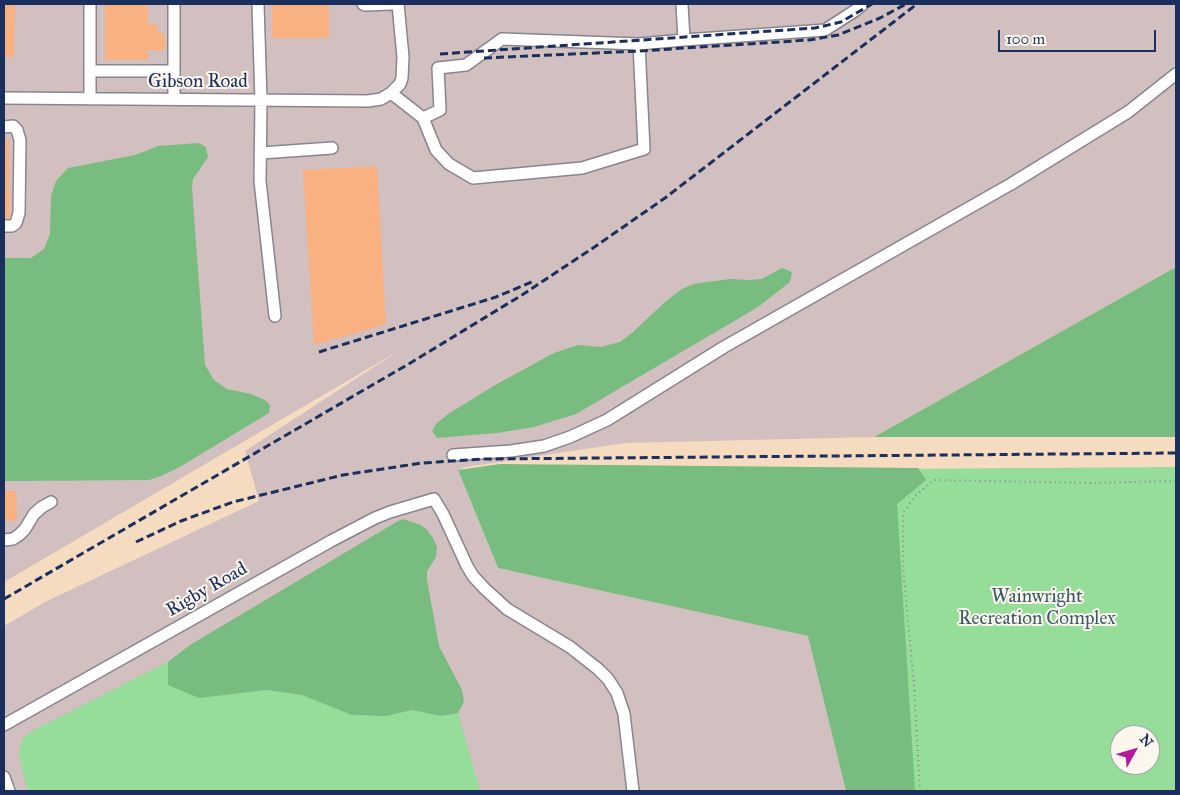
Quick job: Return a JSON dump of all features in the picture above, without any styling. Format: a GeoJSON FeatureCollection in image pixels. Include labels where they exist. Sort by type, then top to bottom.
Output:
{"type":"FeatureCollection","features":[{"type":"Feature","properties":{"kind":"street"},"geometry":{"type":"LineString","coordinates":[[90,4],[90,99]]}},
{"type":"Feature","properties":{"kind":"street"},"geometry":{"type":"LineString","coordinates":[[174,4],[174,99]]}},
{"type":"Feature","properties":{"kind":"street"},"geometry":{"type":"LineString","coordinates":[[258,4],[261,100],[260,181],[275,316]]}},
{"type":"Feature","properties":{"kind":"street"},"geometry":{"type":"LineString","coordinates":[[363,4],[392,4]]}},
{"type":"Feature","properties":{"kind":"street"},"geometry":{"type":"LineString","coordinates":[[398,4],[403,72],[400,84],[391,93],[423,118],[436,150],[449,164],[473,178],[582,168],[644,149],[639,44]]}},
{"type":"Feature","properties":{"kind":"street"},"geometry":{"type":"LineString","coordinates":[[682,4],[684,40]]}},
{"type":"Feature","properties":{"kind":"street"},"geometry":{"type":"LineString","coordinates":[[423,118],[440,110],[438,68],[466,65],[502,39],[639,44],[825,30],[863,4]]}},
{"type":"Feature","properties":{"kind":"street"},"geometry":{"type":"LineString","coordinates":[[90,71],[174,70]]}},
{"type":"Feature","properties":{"kind":"street"},"geometry":{"type":"LineString","coordinates":[[453,455],[511,451],[544,446],[570,437],[607,420],[724,347],[1012,184],[1128,112],[1176,74]]}},
{"type":"Feature","properties":{"kind":"street","name":"Gibson Road"},"geometry":{"type":"LineString","coordinates":[[4,98],[368,101],[381,99],[391,93]]}},
{"type":"Feature","properties":{"kind":"street"},"geometry":{"type":"LineString","coordinates":[[4,127],[13,126],[17,130],[20,140],[19,213],[16,223],[12,226],[4,226]]}},
{"type":"Feature","properties":{"kind":"street"},"geometry":{"type":"LineString","coordinates":[[261,153],[332,148]]}},
{"type":"Feature","properties":{"kind":"street","name":"Rigby Road"},"geometry":{"type":"LineString","coordinates":[[4,725],[330,541],[375,518],[434,499],[467,566],[484,588],[506,609],[570,647],[598,669],[617,692],[624,714],[633,791]]}},
{"type":"Feature","properties":{"kind":"street"},"geometry":{"type":"LineString","coordinates":[[4,540],[13,539],[19,535],[34,514],[51,502]]}},
{"type":"Feature","properties":{"kind":"street"},"geometry":{"type":"LineString","coordinates":[[4,776],[9,791]]}},
{"type":"Feature","properties":{"kind":"path"},"geometry":{"type":"LineString","coordinates":[[920,791],[914,685],[903,566],[903,514],[915,496],[934,480],[1090,483],[1176,481]]}},
{"type":"Feature","properties":{"kind":"shaded area"},"geometry":{"type":"Polygon","coordinates":[[[4,4],[1176,4],[1176,267],[874,437],[625,443],[466,467],[458,470],[498,568],[809,636],[846,791],[4,791],[4,626],[47,601],[259,501],[245,451],[400,350],[4,582],[4,4]]]}},
{"type":"Feature","properties":{"kind":"green space"},"geometry":{"type":"Polygon","coordinates":[[[199,143],[206,147],[208,157],[193,179],[192,188],[205,365],[214,380],[227,389],[251,394],[265,400],[270,405],[269,413],[178,468],[149,480],[4,481],[4,258],[31,258],[44,249],[50,234],[51,196],[56,181],[68,168],[135,155],[158,146],[199,143]]]}},
{"type":"Feature","properties":{"kind":"green space"},"geometry":{"type":"Polygon","coordinates":[[[1176,267],[1176,437],[874,437],[1176,267]]]}},
{"type":"Feature","properties":{"kind":"green space"},"geometry":{"type":"Polygon","coordinates":[[[782,268],[792,273],[790,282],[758,307],[576,414],[534,427],[497,433],[437,438],[432,431],[436,424],[448,414],[497,384],[554,353],[578,345],[601,347],[620,342],[682,289],[693,284],[730,279],[762,279],[782,268]]]}},
{"type":"Feature","properties":{"kind":"green space"},"geometry":{"type":"Polygon","coordinates":[[[500,464],[918,468],[926,480],[897,504],[915,791],[846,791],[808,636],[498,568],[458,470],[500,464]]]}},
{"type":"Feature","properties":{"kind":"green space","name":"Wainwright Recreation Complex"},"geometry":{"type":"Polygon","coordinates":[[[1176,467],[1176,791],[909,791],[889,469],[1176,467]]]}},
{"type":"Feature","properties":{"kind":"green space"},"geometry":{"type":"Polygon","coordinates":[[[403,519],[421,525],[433,538],[437,547],[436,557],[427,571],[427,580],[439,646],[462,690],[464,702],[458,713],[441,716],[412,710],[386,716],[352,715],[302,695],[266,690],[199,698],[168,685],[168,662],[190,645],[403,519]]]}},
{"type":"Feature","properties":{"kind":"green space"},"geometry":{"type":"Polygon","coordinates":[[[168,662],[169,685],[199,698],[266,690],[302,695],[352,715],[386,716],[412,710],[441,716],[458,713],[480,791],[28,791],[19,755],[22,739],[30,732],[168,662]]]}},
{"type":"Feature","properties":{"kind":"building"},"geometry":{"type":"Polygon","coordinates":[[[4,4],[15,4],[14,57],[4,57],[4,4]]]}},
{"type":"Feature","properties":{"kind":"building"},"geometry":{"type":"Polygon","coordinates":[[[105,4],[148,4],[148,24],[157,24],[157,33],[165,33],[165,50],[148,50],[148,60],[105,60],[105,4]]]}},
{"type":"Feature","properties":{"kind":"building"},"geometry":{"type":"Polygon","coordinates":[[[272,4],[329,4],[329,38],[272,38],[272,4]]]}},
{"type":"Feature","properties":{"kind":"building"},"geometry":{"type":"Polygon","coordinates":[[[4,139],[9,139],[10,218],[4,218],[4,139]]]}},
{"type":"Feature","properties":{"kind":"building"},"geometry":{"type":"Polygon","coordinates":[[[377,166],[386,324],[314,345],[303,170],[377,166]]]}},
{"type":"Feature","properties":{"kind":"building"},"geometry":{"type":"Polygon","coordinates":[[[4,491],[16,491],[17,521],[4,521],[4,491]]]}},
{"type":"Feature","properties":{"kind":"railway"},"geometry":{"type":"LineString","coordinates":[[440,54],[815,28],[841,22],[872,4]]}},
{"type":"Feature","properties":{"kind":"railway"},"geometry":{"type":"LineString","coordinates":[[484,58],[639,51],[809,40],[838,35],[880,18],[906,4]]}},
{"type":"Feature","properties":{"kind":"railway"},"geometry":{"type":"LineString","coordinates":[[4,599],[412,362],[522,295],[665,198],[917,4]]}},
{"type":"Feature","properties":{"kind":"railway"},"geometry":{"type":"LineString","coordinates":[[319,352],[496,297],[534,281]]}},
{"type":"Feature","properties":{"kind":"railway"},"geometry":{"type":"LineString","coordinates":[[136,542],[181,521],[233,502],[343,475],[422,463],[485,459],[1176,453]]}}]}
